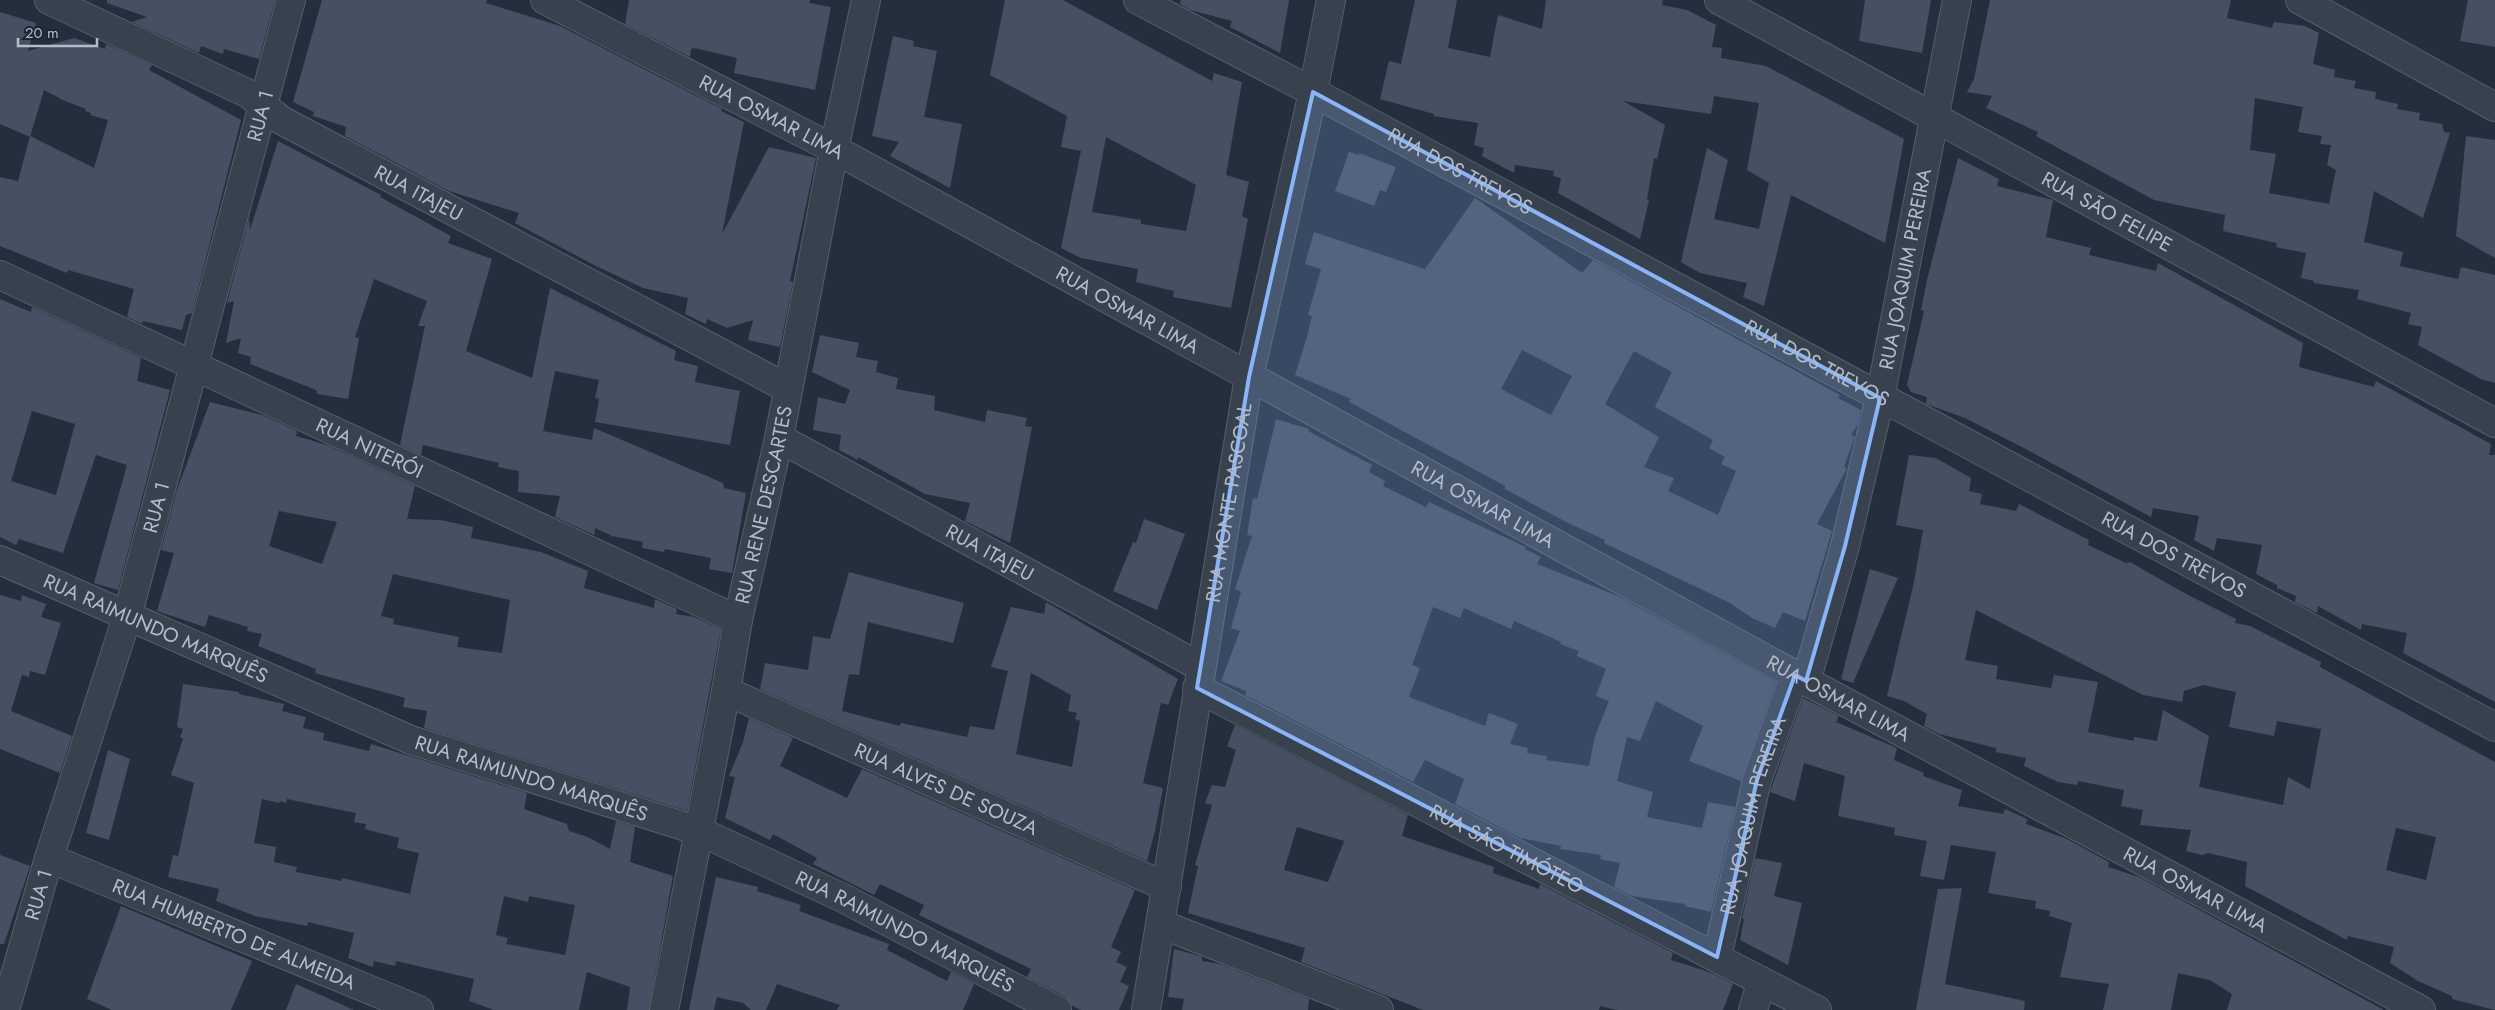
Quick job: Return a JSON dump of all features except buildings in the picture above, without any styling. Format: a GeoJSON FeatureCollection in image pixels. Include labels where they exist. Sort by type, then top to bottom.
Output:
{"type":"FeatureCollection","features":[{"type":"Feature","properties":{"kind":"street","name":"RUA ITAJEU"},"geometry":{"type":"LineString","coordinates":[[49,0],[249,94],[281,120],[787,388]]}},
{"type":"Feature","properties":{"kind":"street","name":"RUA 1"},"geometry":{"type":"LineString","coordinates":[[6,1010],[49,858],[126,617],[291,0]]}},
{"type":"Feature","properties":{"kind":"street","name":"RUA OSMAR LIMA"},"geometry":{"type":"LineString","coordinates":[[545,0],[834,149],[1800,678],[2421,1010]]}},
{"type":"Feature","properties":{"kind":"street","name":"RUA RENE DESCARTES"},"geometry":{"type":"LineString","coordinates":[[664,1010],[738,620],[779,438],[834,149],[866,0]]}},
{"type":"Feature","properties":{"kind":"street","name":"RUA DOS TREVOS"},"geometry":{"type":"LineString","coordinates":[[1138,0],[1313,92],[2495,727]]}},
{"type":"Feature","properties":{"kind":"street","name":"RUA MONTE PASCOAL"},"geometry":{"type":"LineString","coordinates":[[1146,1010],[1199,677],[1250,377],[1313,92],[1331,0]]}},
{"type":"Feature","properties":{"kind":"street","name":"RUA SÃO FELIPE"},"geometry":{"type":"LineString","coordinates":[[1719,0],[2495,423]]}},
{"type":"Feature","properties":{"kind":"street","name":"RUA JOAQUIM PEREIRA"},"geometry":{"type":"LineString","coordinates":[[1717,957],[1756,780],[1800,678],[1845,546],[1880,398],[1957,0]]}},
{"type":"Feature","properties":{"kind":"street"},"geometry":{"type":"LineString","coordinates":[[2300,0],[2495,107]]}},
{"type":"Feature","properties":{"kind":"street","name":"RUA NITERÓI"},"geometry":{"type":"LineString","coordinates":[[0,275],[738,620]]}},
{"type":"Feature","properties":{"kind":"street","name":"RUA ITAJEU"},"geometry":{"type":"LineString","coordinates":[[779,438],[1199,677]]}},
{"type":"Feature","properties":{"kind":"street","name":"RUA RAIMUNDO MARQUÊS"},"geometry":{"type":"LineString","coordinates":[[0,560],[126,617],[411,740],[699,831],[843,898],[1057,1010]]}},
{"type":"Feature","properties":{"kind":"street","name":"RUA SÃO TIMÓTEO"},"geometry":{"type":"LineString","coordinates":[[1199,677],[1816,1010]]}},
{"type":"Feature","properties":{"kind":"street","name":"RUA ALVES DE SOUZA"},"geometry":{"type":"LineString","coordinates":[[726,691],[1167,887]]}},
{"type":"Feature","properties":{"kind":"street","name":"RUA HUMBERTO DE ALMEIDA"},"geometry":{"type":"LineString","coordinates":[[49,858],[419,1010]]}},
{"type":"Feature","properties":{"kind":"street"},"geometry":{"type":"LineString","coordinates":[[1161,924],[1379,1010]]}},
{"type":"Feature","properties":{"kind":"street"},"geometry":{"type":"LineString","coordinates":[[1752,1010],[1762,981]]}},
{"type":"Feature","properties":{"kind":"highlighted area"},"geometry":{"type":"Polygon","coordinates":[[[1313,92],[1880,398],[1845,546],[1806,681],[1795,675],[1757,780],[1717,957],[1197,688],[1249,377],[1313,92]]]}}]}
